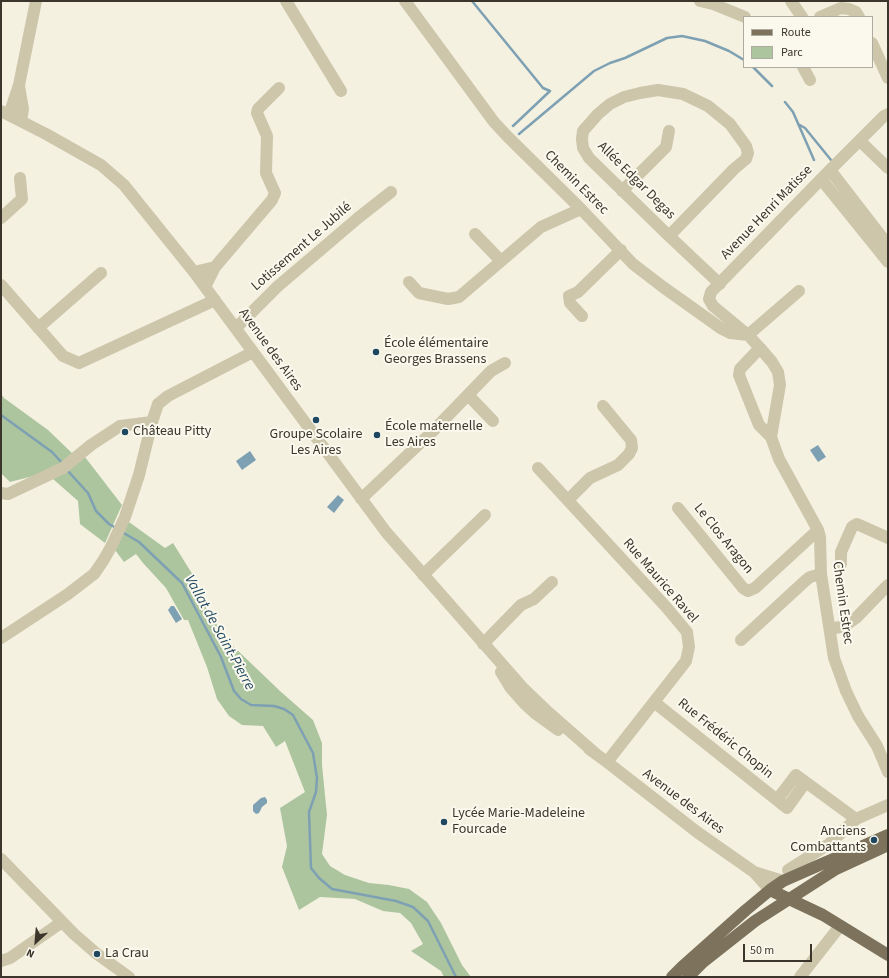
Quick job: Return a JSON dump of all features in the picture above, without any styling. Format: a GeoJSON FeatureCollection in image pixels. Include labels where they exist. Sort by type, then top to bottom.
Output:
{"type":"FeatureCollection","features":[{"type":"Feature","properties":{"kind":"main road"},"geometry":{"type":"LineString","coordinates":[[672,977],[786,875],[809,869],[888,834]]}},
{"type":"Feature","properties":{"kind":"main road"},"geometry":{"type":"LineString","coordinates":[[688,977],[703,962],[762,917],[789,899],[836,869],[888,845]]}},
{"type":"Feature","properties":{"kind":"main road"},"geometry":{"type":"LineString","coordinates":[[802,905],[804,882],[809,869]]}},
{"type":"Feature","properties":{"kind":"main road"},"geometry":{"type":"LineString","coordinates":[[786,875],[803,890],[823,915]]}},
{"type":"Feature","properties":{"kind":"main road"},"geometry":{"type":"LineString","coordinates":[[770,890],[823,915],[888,955]]}},
{"type":"Feature","properties":{"kind":"main road"},"geometry":{"type":"LineString","coordinates":[[762,917],[767,905],[770,890]]}},
{"type":"Feature","properties":{"kind":"street"},"geometry":{"type":"LineString","coordinates":[[5,113],[19,85],[36,1]]}},
{"type":"Feature","properties":{"kind":"street"},"geometry":{"type":"LineString","coordinates":[[286,1],[341,91]]}},
{"type":"Feature","properties":{"kind":"street","name":"Chemin Estrec"},"geometry":{"type":"LineString","coordinates":[[405,1],[494,122],[508,138],[581,209],[633,264],[722,329],[730,333],[748,335],[772,362],[778,372],[780,385],[771,437]]}},
{"type":"Feature","properties":{"kind":"street"},"geometry":{"type":"LineString","coordinates":[[700,1],[713,4],[743,16]]}},
{"type":"Feature","properties":{"kind":"street"},"geometry":{"type":"LineString","coordinates":[[791,1],[801,16]]}},
{"type":"Feature","properties":{"kind":"street"},"geometry":{"type":"LineString","coordinates":[[822,16],[841,8],[856,12],[858,16]]}},
{"type":"Feature","properties":{"kind":"street"},"geometry":{"type":"LineString","coordinates":[[873,45],[888,78]]}},
{"type":"Feature","properties":{"kind":"street"},"geometry":{"type":"LineString","coordinates":[[804,68],[810,80]]}},
{"type":"Feature","properties":{"kind":"street"},"geometry":{"type":"LineString","coordinates":[[19,85],[23,108],[21,121]]}},
{"type":"Feature","properties":{"kind":"street"},"geometry":{"type":"LineString","coordinates":[[205,287],[215,267],[272,200],[275,194],[266,173],[267,136],[257,113],[258,109],[279,88]]}},
{"type":"Feature","properties":{"kind":"street","name":"Allée Edgar Degas"},"geometry":{"type":"LineString","coordinates":[[669,236],[734,169],[746,159],[748,153],[746,146],[730,124],[708,106],[683,94],[658,90],[624,97],[610,104],[598,114],[583,131],[582,139],[584,148],[589,158],[622,191],[669,236],[720,284]]}},
{"type":"Feature","properties":{"kind":"street","name":"Avenue des Aires"},"geometry":{"type":"LineString","coordinates":[[5,113],[101,165],[124,185],[194,272],[389,536],[522,687],[596,754],[697,832],[754,872],[770,890]]}},
{"type":"Feature","properties":{"kind":"street","name":"Avenue Henri Matisse"},"geometry":{"type":"LineString","coordinates":[[748,335],[713,306],[709,299],[711,292],[821,179],[884,116],[888,114]]}},
{"type":"Feature","properties":{"kind":"street"},"geometry":{"type":"LineString","coordinates":[[622,191],[666,147],[669,131]]}},
{"type":"Feature","properties":{"kind":"street"},"geometry":{"type":"LineString","coordinates":[[860,140],[888,168]]}},
{"type":"Feature","properties":{"kind":"street"},"geometry":{"type":"LineString","coordinates":[[830,170],[888,245]]}},
{"type":"Feature","properties":{"kind":"street"},"geometry":{"type":"LineString","coordinates":[[1,218],[22,199],[20,178]]}},
{"type":"Feature","properties":{"kind":"street"},"geometry":{"type":"LineString","coordinates":[[821,179],[888,262]]}},
{"type":"Feature","properties":{"kind":"street","name":"Lotissement Le Jubilé"},"geometry":{"type":"LineString","coordinates":[[236,328],[277,287],[391,192]]}},
{"type":"Feature","properties":{"kind":"street"},"geometry":{"type":"LineString","coordinates":[[409,282],[419,292],[448,299],[459,297],[541,227],[581,209]]}},
{"type":"Feature","properties":{"kind":"street"},"geometry":{"type":"LineString","coordinates":[[475,234],[501,261]]}},
{"type":"Feature","properties":{"kind":"street"},"geometry":{"type":"LineString","coordinates":[[582,316],[570,303],[569,296],[578,292],[621,250]]}},
{"type":"Feature","properties":{"kind":"street"},"geometry":{"type":"LineString","coordinates":[[194,272],[215,267]]}},
{"type":"Feature","properties":{"kind":"street"},"geometry":{"type":"LineString","coordinates":[[38,328],[101,273]]}},
{"type":"Feature","properties":{"kind":"street"},"geometry":{"type":"LineString","coordinates":[[3,290],[63,356],[79,362],[215,300]]}},
{"type":"Feature","properties":{"kind":"street"},"geometry":{"type":"LineString","coordinates":[[748,335],[799,291]]}},
{"type":"Feature","properties":{"kind":"street","name":"Chemin Estrec"},"geometry":{"type":"LineString","coordinates":[[760,348],[740,369],[739,375],[759,425],[771,437],[779,459],[818,530],[820,537],[821,574],[834,658],[846,691],[858,716],[878,746],[888,772]]}},
{"type":"Feature","properties":{"kind":"street"},"geometry":{"type":"LineString","coordinates":[[1,638],[68,594],[94,574],[111,547],[125,517],[139,475],[158,404],[168,396],[253,352]]}},
{"type":"Feature","properties":{"kind":"street"},"geometry":{"type":"LineString","coordinates":[[362,500],[491,372],[505,363]]}},
{"type":"Feature","properties":{"kind":"street"},"geometry":{"type":"LineString","coordinates":[[468,395],[493,421]]}},
{"type":"Feature","properties":{"kind":"street"},"geometry":{"type":"LineString","coordinates":[[568,500],[590,478],[618,466],[629,454],[632,448],[631,440],[602,406]]}},
{"type":"Feature","properties":{"kind":"street"},"geometry":{"type":"LineString","coordinates":[[1,494],[8,494],[65,466],[91,445],[120,426],[152,422]]}},
{"type":"Feature","properties":{"kind":"street","name":"Rue Maurice Ravel"},"geometry":{"type":"LineString","coordinates":[[538,468],[667,608],[687,632],[689,647],[686,661],[607,762]]}},
{"type":"Feature","properties":{"kind":"street","name":"Le Clos Aragon"},"geometry":{"type":"LineString","coordinates":[[678,508],[743,588],[748,591],[755,588],[818,530]]}},
{"type":"Feature","properties":{"kind":"street"},"geometry":{"type":"LineString","coordinates":[[423,575],[485,515]]}},
{"type":"Feature","properties":{"kind":"street"},"geometry":{"type":"LineString","coordinates":[[841,564],[841,552],[852,527],[857,524],[888,538]]}},
{"type":"Feature","properties":{"kind":"street"},"geometry":{"type":"LineString","coordinates":[[741,640],[805,581],[810,577],[821,574]]}},
{"type":"Feature","properties":{"kind":"street"},"geometry":{"type":"LineString","coordinates":[[484,644],[521,605],[534,599],[552,582]]}},
{"type":"Feature","properties":{"kind":"street"},"geometry":{"type":"LineString","coordinates":[[830,630],[845,626],[856,618],[888,585]]}},
{"type":"Feature","properties":{"kind":"street","name":"Rue Frédéric Chopin"},"geometry":{"type":"LineString","coordinates":[[654,702],[787,808],[805,782],[853,817]]}},
{"type":"Feature","properties":{"kind":"street"},"geometry":{"type":"LineString","coordinates":[[786,875],[829,844],[853,817],[888,806]]}},
{"type":"Feature","properties":{"kind":"street"},"geometry":{"type":"LineString","coordinates":[[1,859],[74,934],[104,959],[129,977]]}},
{"type":"Feature","properties":{"kind":"street","name":"Avenue des Aires"},"geometry":{"type":"LineString","coordinates":[[754,872],[771,877],[786,875]]}},
{"type":"Feature","properties":{"kind":"street"},"geometry":{"type":"LineString","coordinates":[[770,890],[771,877]]}},
{"type":"Feature","properties":{"kind":"street"},"geometry":{"type":"LineString","coordinates":[[1,961],[10,958],[62,922]]}},
{"type":"Feature","properties":{"kind":"street"},"geometry":{"type":"LineString","coordinates":[[800,977],[840,926]]}},
{"type":"Feature","properties":{"kind":"street"},"geometry":{"type":"LineString","coordinates":[[104,959],[118,977]]}},
{"type":"Feature","properties":{"kind":"green space"},"geometry":{"type":"Polygon","coordinates":[[[1,394],[4,398],[48,430],[73,454],[85,457],[122,505],[105,543],[80,524],[78,501],[53,479],[41,474],[10,482],[1,473],[1,394]]]}},
{"type":"Feature","properties":{"kind":"green space"},"geometry":{"type":"Polygon","coordinates":[[[129,522],[165,548],[173,543],[196,580],[208,613],[233,646],[313,720],[322,743],[322,765],[327,815],[322,854],[330,866],[345,875],[369,883],[409,889],[427,902],[441,923],[462,965],[471,977],[444,977],[441,971],[411,951],[423,944],[411,923],[400,913],[383,911],[355,899],[320,897],[299,910],[282,867],[287,846],[280,808],[305,792],[285,741],[276,747],[263,726],[242,725],[229,716],[217,699],[207,667],[188,620],[184,620],[166,588],[136,554],[124,562],[115,550],[129,522]]]}},
{"type":"Feature","properties":{"kind":"water"},"geometry":{"type":"Polygon","coordinates":[[[818,445],[826,457],[818,462],[810,450],[818,445]]]}},
{"type":"Feature","properties":{"kind":"water"},"geometry":{"type":"Polygon","coordinates":[[[250,451],[256,460],[242,470],[236,461],[250,451]]]}},
{"type":"Feature","properties":{"kind":"water"},"geometry":{"type":"Polygon","coordinates":[[[338,495],[344,500],[334,513],[327,507],[338,495]]]}},
{"type":"Feature","properties":{"kind":"water"},"geometry":{"type":"Polygon","coordinates":[[[171,606],[174,606],[182,619],[176,623],[168,610],[171,606]]]}},
{"type":"Feature","properties":{"kind":"water"},"geometry":{"type":"Polygon","coordinates":[[[265,797],[267,803],[262,807],[259,813],[256,814],[253,811],[253,805],[261,798],[265,797]]]}},
{"type":"Feature","properties":{"kind":"waterway"},"geometry":{"type":"LineString","coordinates":[[472,1],[543,88],[550,91],[513,126]]}},
{"type":"Feature","properties":{"kind":"waterway"},"geometry":{"type":"LineString","coordinates":[[519,134],[594,71],[667,38],[682,36],[705,41],[729,51],[743,59]]}},
{"type":"Feature","properties":{"kind":"waterway"},"geometry":{"type":"LineString","coordinates":[[754,68],[772,86]]}},
{"type":"Feature","properties":{"kind":"waterway"},"geometry":{"type":"LineString","coordinates":[[785,102],[793,112],[814,160]]}},
{"type":"Feature","properties":{"kind":"waterway"},"geometry":{"type":"LineString","coordinates":[[798,124],[805,128],[831,160]]}},
{"type":"Feature","properties":{"kind":"waterway","name":"Vallat de Saint-Pierre"},"geometry":{"type":"LineString","coordinates":[[1,415],[52,452],[63,464]]}},
{"type":"Feature","properties":{"kind":"waterway","name":"Vallat de Saint-Pierre"},"geometry":{"type":"LineString","coordinates":[[67,470],[88,493],[96,511],[109,524],[116,528]]}},
{"type":"Feature","properties":{"kind":"waterway","name":"Vallat de Saint-Pierre"},"geometry":{"type":"LineString","coordinates":[[122,532],[139,542],[182,583],[221,657],[234,691],[241,699],[251,705],[274,706],[284,709],[293,715],[313,753],[317,778],[316,792],[309,812],[311,868],[319,878],[332,889],[396,901],[413,907],[428,921],[456,977]]}},
{"type":"Feature","properties":{"kind":"place","name":"École élémentaire Georges Brassens"},"geometry":{"type":"Point","coordinates":[376,352]}},
{"type":"Feature","properties":{"kind":"place","name":"Groupe Scolaire Les Aires"},"geometry":{"type":"Point","coordinates":[316,420]}},
{"type":"Feature","properties":{"kind":"place","name":"Château Pitty"},"geometry":{"type":"Point","coordinates":[125,432]}},
{"type":"Feature","properties":{"kind":"place","name":"École maternelle Les Aires"},"geometry":{"type":"Point","coordinates":[377,435]}},
{"type":"Feature","properties":{"kind":"place","name":"Lycée Marie-Madeleine Fourcade"},"geometry":{"type":"Point","coordinates":[444,822]}},
{"type":"Feature","properties":{"kind":"place","name":"Anciens Combattants"},"geometry":{"type":"Point","coordinates":[874,840]}},
{"type":"Feature","properties":{"kind":"place","name":"La Crau"},"geometry":{"type":"Point","coordinates":[97,954]}}]}
